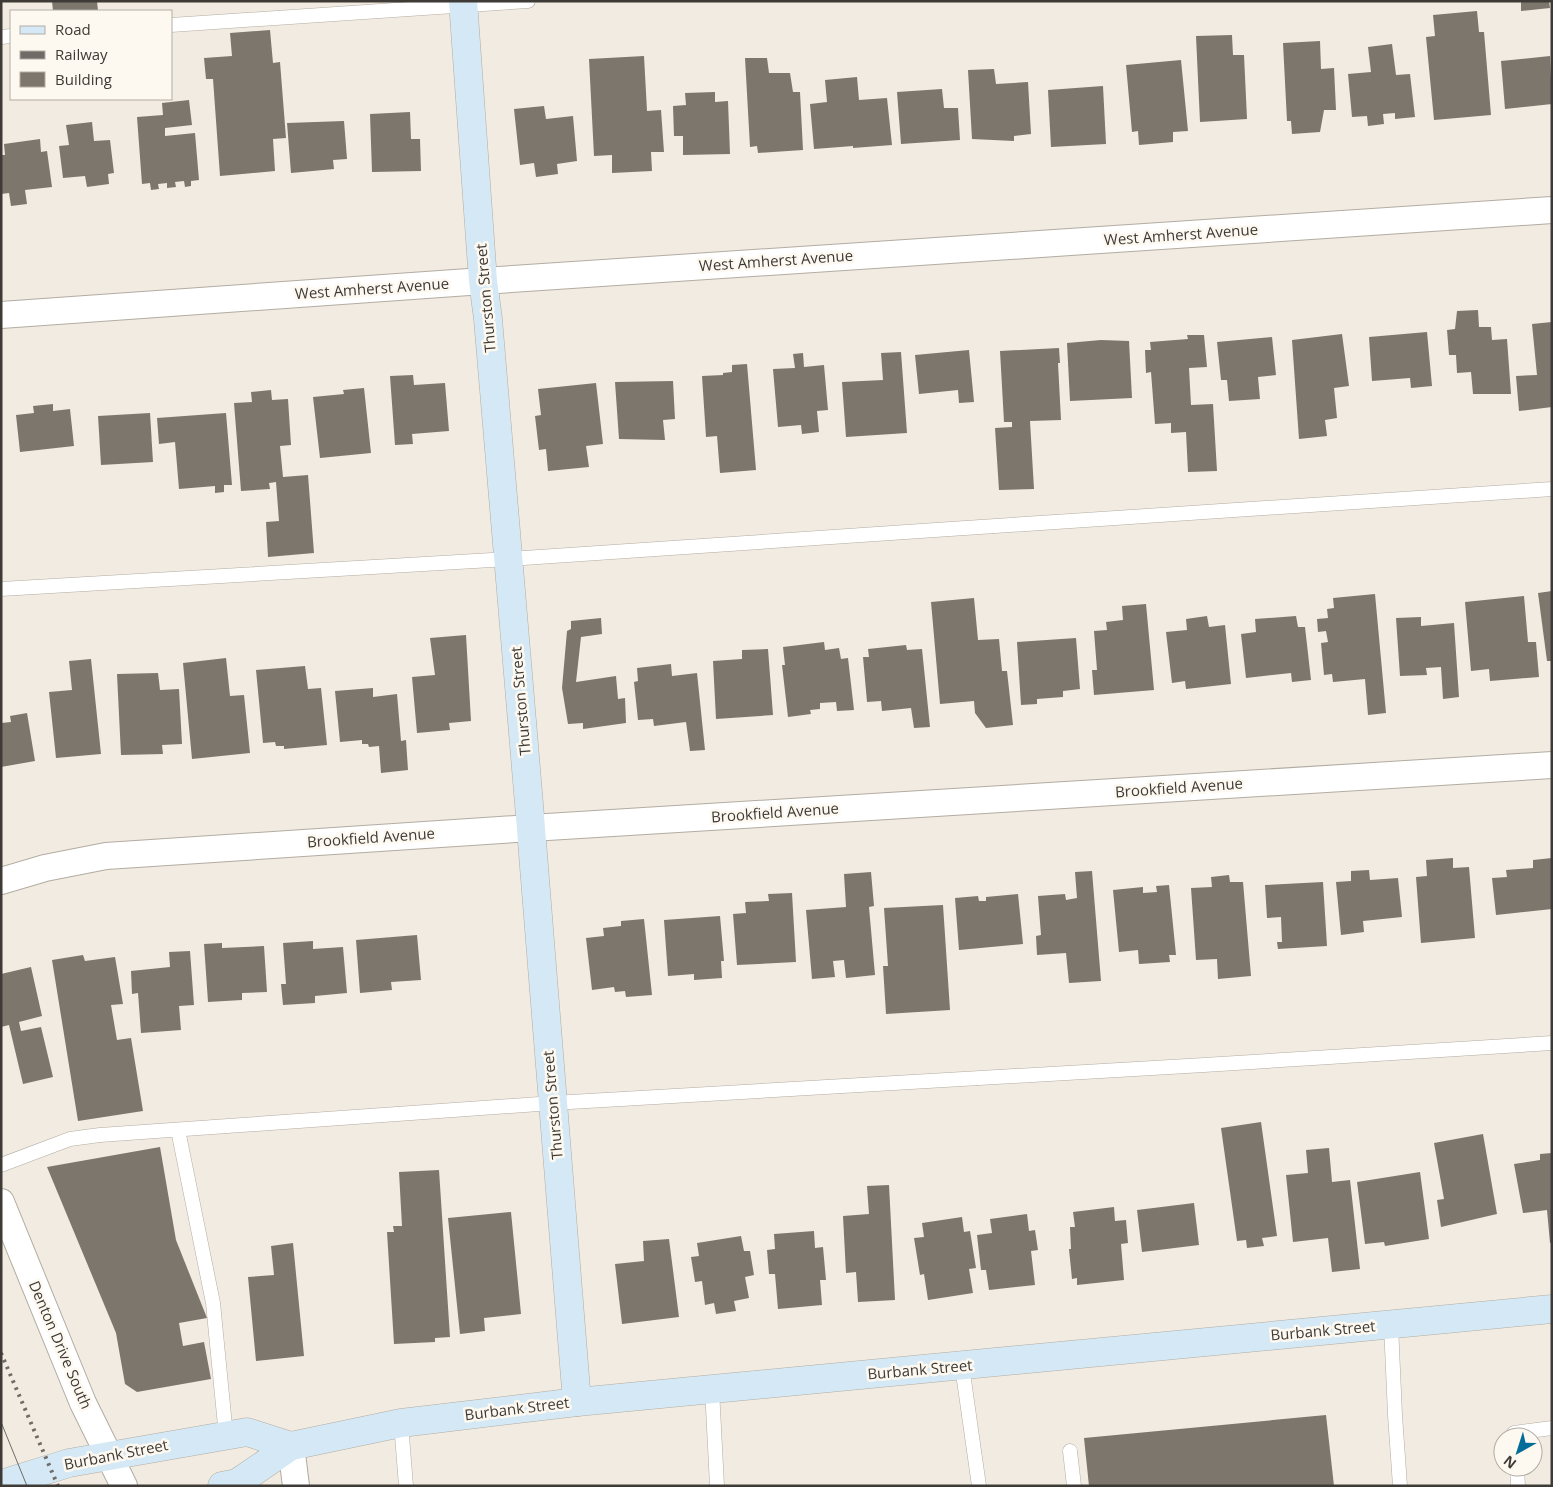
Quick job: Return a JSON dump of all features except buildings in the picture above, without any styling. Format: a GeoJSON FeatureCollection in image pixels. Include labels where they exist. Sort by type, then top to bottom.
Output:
{"type":"FeatureCollection","features":[{"type":"Feature","properties":{"kind":"street","name":"Thurston Street"},"geometry":{"type":"LineString","coordinates":[[463,3],[483,281],[489,329],[531,828],[577,1402]]}},
{"type":"Feature","properties":{"kind":"street","name":"West Amherst Avenue"},"geometry":{"type":"LineString","coordinates":[[1,315],[1552,210]]}},
{"type":"Feature","properties":{"kind":"street","name":"Brookfield Avenue"},"geometry":{"type":"LineString","coordinates":[[1,881],[45,868],[106,856],[1552,765]]}},
{"type":"Feature","properties":{"kind":"street","name":"Denton Drive South"},"geometry":{"type":"LineString","coordinates":[[1,1202],[83,1403],[124,1486]]}},
{"type":"Feature","properties":{"kind":"street","name":"Burbank Street"},"geometry":{"type":"LineString","coordinates":[[222,1486],[237,1483],[291,1446],[401,1423],[577,1402],[1552,1309]]}},
{"type":"Feature","properties":{"kind":"street","name":"Burbank Street"},"geometry":{"type":"LineString","coordinates":[[1,1484],[69,1463],[247,1432],[291,1446]]}},
{"type":"Feature","properties":{"kind":"street"},"geometry":{"type":"LineString","coordinates":[[291,1446],[296,1486]]}},
{"type":"Feature","properties":{"kind":"lane"},"geometry":{"type":"LineString","coordinates":[[172,25],[463,3],[528,1]]}},
{"type":"Feature","properties":{"kind":"lane"},"geometry":{"type":"LineString","coordinates":[[1,589],[508,559],[1552,489]]}},
{"type":"Feature","properties":{"kind":"lane"},"geometry":{"type":"LineString","coordinates":[[1,1165],[70,1139],[178,1130],[553,1103],[1552,1043]]}},
{"type":"Feature","properties":{"kind":"lane"},"geometry":{"type":"LineString","coordinates":[[178,1130],[213,1304],[226,1436]]}},
{"type":"Feature","properties":{"kind":"lane"},"geometry":{"type":"LineString","coordinates":[[1391,1324],[1400,1486]]}},
{"type":"Feature","properties":{"kind":"lane"},"geometry":{"type":"LineString","coordinates":[[962,1366],[979,1486]]}},
{"type":"Feature","properties":{"kind":"lane"},"geometry":{"type":"LineString","coordinates":[[712,1389],[717,1486]]}},
{"type":"Feature","properties":{"kind":"lane"},"geometry":{"type":"LineString","coordinates":[[401,1423],[406,1486]]}},
{"type":"Feature","properties":{"kind":"lane"},"geometry":{"type":"LineString","coordinates":[[1070,1451],[1074,1486]]}},
{"type":"Feature","properties":{"kind":"tram line"},"geometry":{"type":"LineString","coordinates":[[1,1422],[27,1486]]}},
{"type":"Feature","properties":{"kind":"railway"},"geometry":{"type":"LineString","coordinates":[[1,1353],[58,1486]]}}]}
